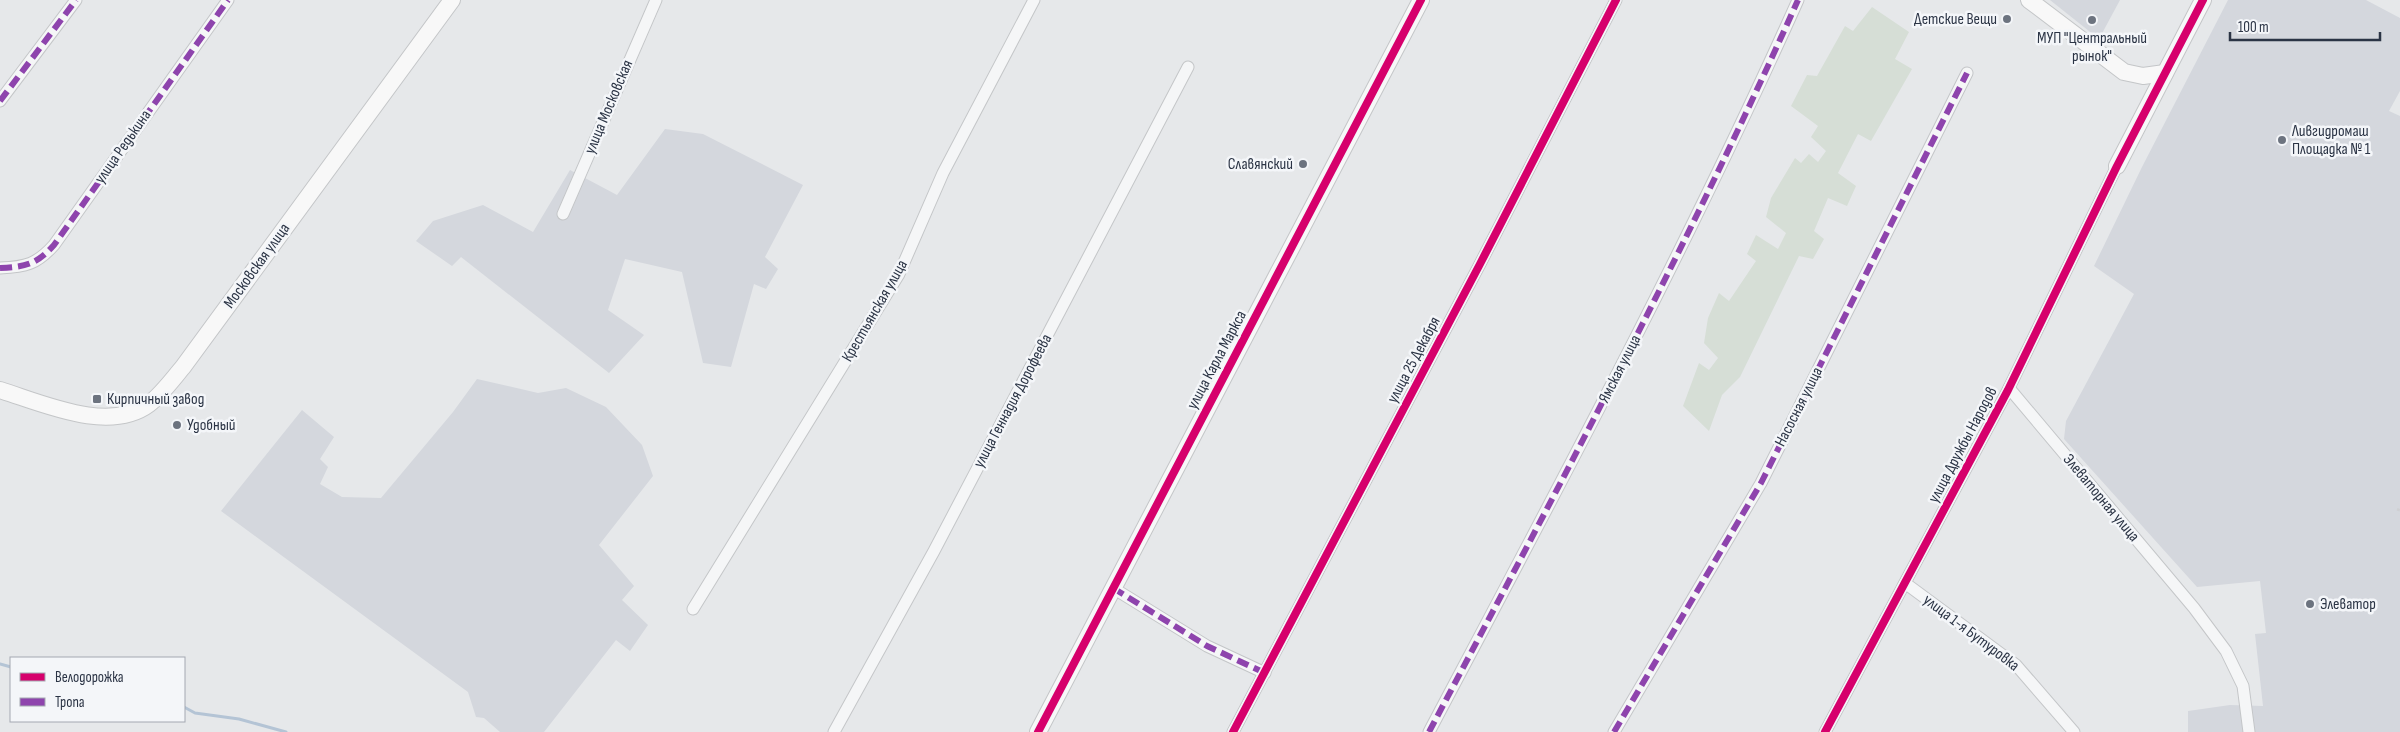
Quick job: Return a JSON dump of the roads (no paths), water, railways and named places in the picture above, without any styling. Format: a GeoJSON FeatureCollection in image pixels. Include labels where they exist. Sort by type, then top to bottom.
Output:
{"type":"FeatureCollection","features":[{"type":"Feature","properties":{"kind":"street"},"geometry":{"type":"LineString","coordinates":[[0,101],[76,0]]}},
{"type":"Feature","properties":{"kind":"street","name":"улица Редькина"},"geometry":{"type":"LineString","coordinates":[[0,268],[34,263],[43,257],[54,245],[228,0]]}},
{"type":"Feature","properties":{"kind":"street","name":"Московская улица"},"geometry":{"type":"LineString","coordinates":[[0,390],[60,409],[92,416],[122,416],[148,405],[166,388],[183,367],[452,0]]}},
{"type":"Feature","properties":{"kind":"street","name":"улица Московская"},"geometry":{"type":"LineString","coordinates":[[562,214],[656,0]]}},
{"type":"Feature","properties":{"kind":"street","name":"Крестьянская улица"},"geometry":{"type":"LineString","coordinates":[[693,609],[899,274],[943,173],[1034,0]]}},
{"type":"Feature","properties":{"kind":"street","name":"улица Карла Маркса"},"geometry":{"type":"LineString","coordinates":[[1038,732],[1421,0]]}},
{"type":"Feature","properties":{"kind":"street","name":"улица 25 Декабря"},"geometry":{"type":"LineString","coordinates":[[1233,732],[1480,264],[1616,0]]}},
{"type":"Feature","properties":{"kind":"street","name":"Ямская улица"},"geometry":{"type":"LineString","coordinates":[[1429,732],[1619,372],[1740,129],[1798,0]]}},
{"type":"Feature","properties":{"kind":"street"},"geometry":{"type":"LineString","coordinates":[[2029,0],[2124,72],[2146,92],[2148,100],[2147,109]]}},
{"type":"Feature","properties":{"kind":"street"},"geometry":{"type":"LineString","coordinates":[[2117,166],[2204,0]]}},
{"type":"Feature","properties":{"kind":"street","name":"улица Геннадия Дорофеева"},"geometry":{"type":"LineString","coordinates":[[834,732],[934,551],[1188,67]]}},
{"type":"Feature","properties":{"kind":"street"},"geometry":{"type":"LineString","coordinates":[[2124,72],[2143,76],[2165,73]]}},
{"type":"Feature","properties":{"kind":"street","name":"Насосная улица"},"geometry":{"type":"LineString","coordinates":[[1614,732],[1761,483],[1967,73]]}},
{"type":"Feature","properties":{"kind":"street","name":"улица Дружбы Народов"},"geometry":{"type":"LineString","coordinates":[[1825,732],[2010,388],[2117,166]]}},
{"type":"Feature","properties":{"kind":"street","name":"Элеваторная улица"},"geometry":{"type":"LineString","coordinates":[[2010,388],[2194,608],[2226,651],[2243,686],[2249,732]]}},
{"type":"Feature","properties":{"kind":"street","name":"улица 1-я Бутуровка"},"geometry":{"type":"LineString","coordinates":[[1905,583],[2016,665],[2074,732]]}},
{"type":"Feature","properties":{"kind":"street"},"geometry":{"type":"LineString","coordinates":[[1113,588],[1207,646],[1265,673]]}},
{"type":"Feature","properties":{"kind":"waterway"},"geometry":{"type":"LineString","coordinates":[[0,664],[10,667]]}},
{"type":"Feature","properties":{"kind":"waterway"},"geometry":{"type":"LineString","coordinates":[[185,708],[195,713],[239,719],[286,732]]}},
{"type":"Feature","properties":{"kind":"railway"},"geometry":{"type":"LineString","coordinates":[[2398,511],[2400,506]]}},
{"type":"Feature","properties":{"kind":"place","name":"Детские Вещи"},"geometry":{"type":"Point","coordinates":[2007,19]}},
{"type":"Feature","properties":{"kind":"place","name":"МУП \"Центральный рынок\""},"geometry":{"type":"Point","coordinates":[2092,20]}},
{"type":"Feature","properties":{"kind":"place","name":"Ливгидромаш Площадка № 1"},"geometry":{"type":"Point","coordinates":[2282,140]}},
{"type":"Feature","properties":{"kind":"place","name":"Славянский"},"geometry":{"type":"Point","coordinates":[1303,164]}},
{"type":"Feature","properties":{"kind":"place","name":"Кирпичный завод"},"geometry":{"type":"Point","coordinates":[97,399]}},
{"type":"Feature","properties":{"kind":"place","name":"Удобный"},"geometry":{"type":"Point","coordinates":[177,425]}},
{"type":"Feature","properties":{"kind":"place","name":"Элеватор"},"geometry":{"type":"Point","coordinates":[2310,604]}}]}
